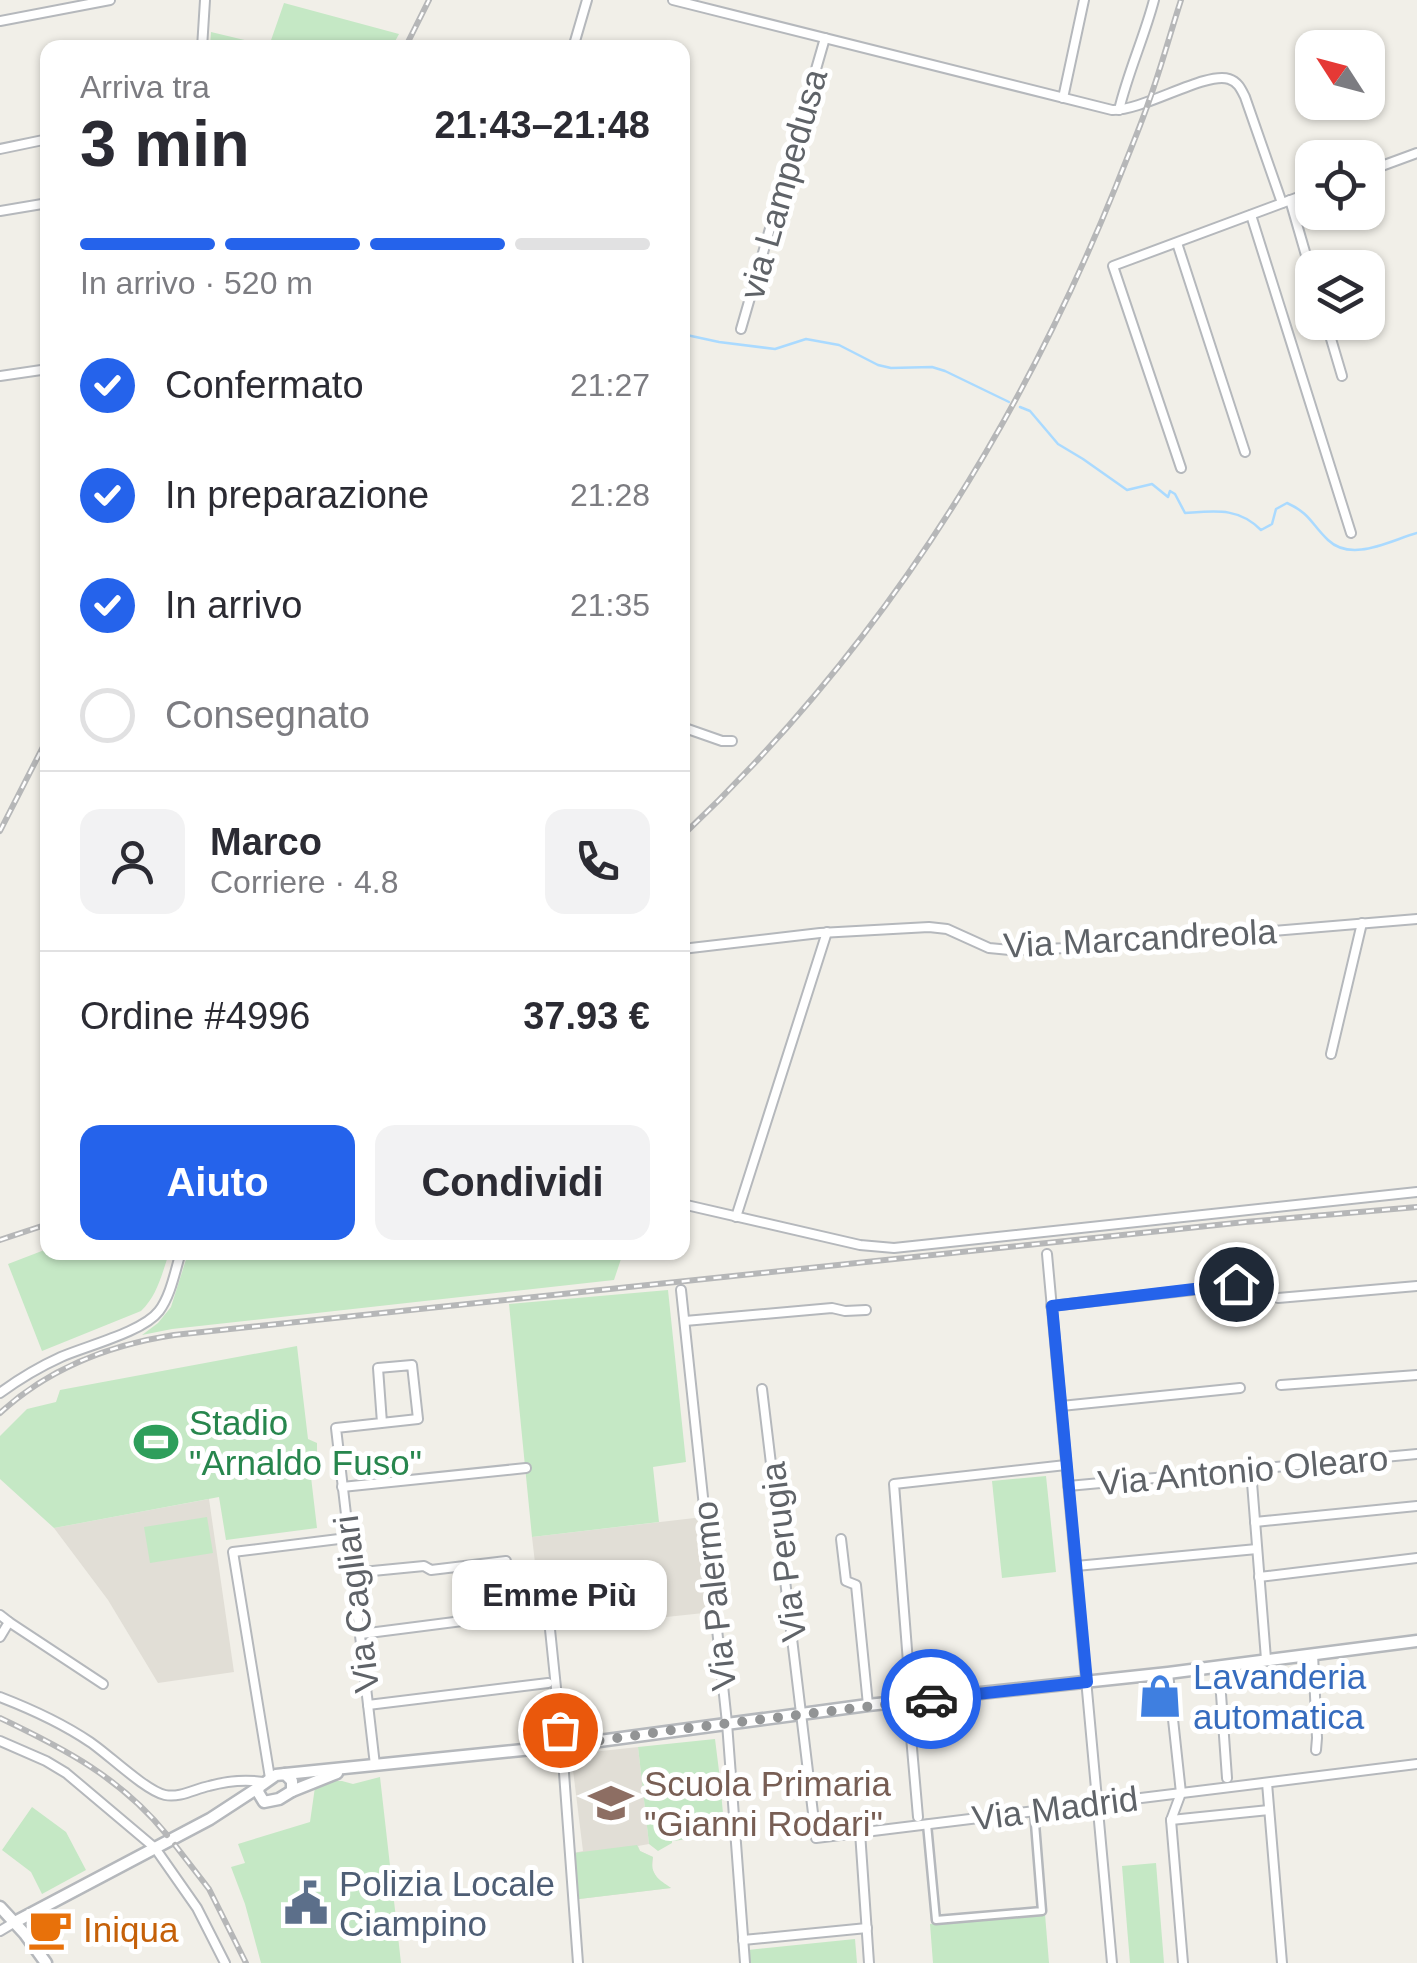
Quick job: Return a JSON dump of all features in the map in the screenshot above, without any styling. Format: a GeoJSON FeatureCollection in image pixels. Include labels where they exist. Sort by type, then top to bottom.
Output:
{"type":"FeatureCollection","features":[{"type":"Feature","properties":{"kind":"street"},"geometry":{"type":"LineString","coordinates":[[0,21],[110,0]]}},
{"type":"Feature","properties":{"kind":"street"},"geometry":{"type":"LineString","coordinates":[[202,40],[204,0]]}},
{"type":"Feature","properties":{"kind":"street"},"geometry":{"type":"LineString","coordinates":[[576,40],[587,0]]}},
{"type":"Feature","properties":{"kind":"street"},"geometry":{"type":"LineString","coordinates":[[673,0],[1119,110],[1221,78],[1232,81],[1245,97],[1303,250]]}},
{"type":"Feature","properties":{"kind":"street"},"geometry":{"type":"LineString","coordinates":[[1063,98],[1084,0]]}},
{"type":"Feature","properties":{"kind":"street"},"geometry":{"type":"LineString","coordinates":[[1119,110],[1154,0]]}},
{"type":"Feature","properties":{"kind":"street","name":"via Lampedusa"},"geometry":{"type":"LineString","coordinates":[[742,330],[825,38]]}},
{"type":"Feature","properties":{"kind":"street"},"geometry":{"type":"LineString","coordinates":[[0,148],[40,141]]}},
{"type":"Feature","properties":{"kind":"street"},"geometry":{"type":"LineString","coordinates":[[1385,165],[1417,153]]}},
{"type":"Feature","properties":{"kind":"street"},"geometry":{"type":"LineString","coordinates":[[1181,468],[1113,266],[1295,199]]}},
{"type":"Feature","properties":{"kind":"street"},"geometry":{"type":"LineString","coordinates":[[0,211],[40,204]]}},
{"type":"Feature","properties":{"kind":"street"},"geometry":{"type":"LineString","coordinates":[[1251,215],[1351,534]]}},
{"type":"Feature","properties":{"kind":"street"},"geometry":{"type":"LineString","coordinates":[[1178,243],[1245,452]]}},
{"type":"Feature","properties":{"kind":"street"},"geometry":{"type":"LineString","coordinates":[[1331,340],[1342,376]]}},
{"type":"Feature","properties":{"kind":"street"},"geometry":{"type":"LineString","coordinates":[[0,376],[40,370]]}},
{"type":"Feature","properties":{"kind":"street"},"geometry":{"type":"LineString","coordinates":[[690,731],[732,741]]}},
{"type":"Feature","properties":{"kind":"street","name":"Via Marcandreola"},"geometry":{"type":"LineString","coordinates":[[690,948],[827,932],[938,927],[989,948],[1070,948],[1417,919]]}},
{"type":"Feature","properties":{"kind":"street"},"geometry":{"type":"LineString","coordinates":[[1332,1054],[1362,923]]}},
{"type":"Feature","properties":{"kind":"street"},"geometry":{"type":"LineString","coordinates":[[736,1217],[827,932]]}},
{"type":"Feature","properties":{"kind":"street"},"geometry":{"type":"LineString","coordinates":[[690,1206],[860,1246],[894,1248],[1417,1192]]}},
{"type":"Feature","properties":{"kind":"street"},"geometry":{"type":"LineString","coordinates":[[1046,1254],[1112,1963]]}},
{"type":"Feature","properties":{"kind":"street"},"geometry":{"type":"LineString","coordinates":[[0,1393],[57,1359],[152,1319],[164,1304],[178,1260]]}},
{"type":"Feature","properties":{"kind":"street"},"geometry":{"type":"LineString","coordinates":[[1052,1306],[1236,1284]]}},
{"type":"Feature","properties":{"kind":"street"},"geometry":{"type":"LineString","coordinates":[[1278,1298],[1417,1286]]}},
{"type":"Feature","properties":{"kind":"street","name":"Via Palermo"},"geometry":{"type":"LineString","coordinates":[[682,1290],[727,1723],[745,1963]]}},
{"type":"Feature","properties":{"kind":"street"},"geometry":{"type":"LineString","coordinates":[[685,1321],[832,1308],[866,1310]]}},
{"type":"Feature","properties":{"kind":"street","name":"Via Cagliari"},"geometry":{"type":"LineString","coordinates":[[376,1766],[336,1428],[382,1423],[418,1419],[412,1365],[378,1368],[382,1423]]}},
{"type":"Feature","properties":{"kind":"street"},"geometry":{"type":"LineString","coordinates":[[1281,1385],[1417,1375]]}},
{"type":"Feature","properties":{"kind":"street"},"geometry":{"type":"LineString","coordinates":[[1061,1406],[1240,1388]]}},
{"type":"Feature","properties":{"kind":"street","name":"Via Perugia"},"geometry":{"type":"LineString","coordinates":[[762,1389],[803,1715]]}},
{"type":"Feature","properties":{"kind":"street","name":"Via Antonio Olearo"},"geometry":{"type":"LineString","coordinates":[[1068,1486],[1417,1454]]}},
{"type":"Feature","properties":{"kind":"street"},"geometry":{"type":"LineString","coordinates":[[918,1816],[894,1484],[1066,1465]]}},
{"type":"Feature","properties":{"kind":"street"},"geometry":{"type":"LineString","coordinates":[[342,1486],[526,1468]]}},
{"type":"Feature","properties":{"kind":"street"},"geometry":{"type":"LineString","coordinates":[[1251,1470],[1266,1659]]}},
{"type":"Feature","properties":{"kind":"street"},"geometry":{"type":"LineString","coordinates":[[1255,1522],[1417,1506]]}},
{"type":"Feature","properties":{"kind":"street"},"geometry":{"type":"LineString","coordinates":[[264,1802],[258,1792],[264,1782],[233,1552],[348,1538]]}},
{"type":"Feature","properties":{"kind":"street"},"geometry":{"type":"LineString","coordinates":[[841,1540],[846,1581],[856,1585],[868,1705]]}},
{"type":"Feature","properties":{"kind":"street"},"geometry":{"type":"LineString","coordinates":[[1076,1566],[1257,1549]]}},
{"type":"Feature","properties":{"kind":"street"},"geometry":{"type":"LineString","coordinates":[[1259,1578],[1417,1558]]}},
{"type":"Feature","properties":{"kind":"street"},"geometry":{"type":"LineString","coordinates":[[352,1573],[424,1566],[431,1570],[506,1561]]}},
{"type":"Feature","properties":{"kind":"street"},"geometry":{"type":"LineString","coordinates":[[361,1634],[548,1610],[578,1963]]}},
{"type":"Feature","properties":{"kind":"street"},"geometry":{"type":"LineString","coordinates":[[0,1615],[103,1684]]}},
{"type":"Feature","properties":{"kind":"street"},"geometry":{"type":"LineString","coordinates":[[0,1637],[9,1622]]}},
{"type":"Feature","properties":{"kind":"street"},"geometry":{"type":"LineString","coordinates":[[0,1930],[210,1819],[264,1782],[285,1774],[562,1746],[868,1705],[1417,1641]]}},
{"type":"Feature","properties":{"kind":"street"},"geometry":{"type":"LineString","coordinates":[[1313,1654],[1316,1750]]}},
{"type":"Feature","properties":{"kind":"street"},"geometry":{"type":"LineString","coordinates":[[1219,1666],[1227,1778]]}},
{"type":"Feature","properties":{"kind":"street"},"geometry":{"type":"LineString","coordinates":[[1168,1673],[1181,1793],[1170,1820],[1182,1963]]}},
{"type":"Feature","properties":{"kind":"street"},"geometry":{"type":"LineString","coordinates":[[368,1705],[548,1683]]}},
{"type":"Feature","properties":{"kind":"street"},"geometry":{"type":"LineString","coordinates":[[0,1697],[68,1728],[156,1792],[177,1795],[242,1780],[264,1782]]}},
{"type":"Feature","properties":{"kind":"street","name":"Via Madrid"},"geometry":{"type":"LineString","coordinates":[[803,1715],[816,1838],[1417,1764]]}},
{"type":"Feature","properties":{"kind":"street"},"geometry":{"type":"LineString","coordinates":[[0,1741],[58,1768],[155,1848],[198,1908],[225,1963]]}},
{"type":"Feature","properties":{"kind":"street"},"geometry":{"type":"LineString","coordinates":[[210,1819],[278,1799],[331,1774],[376,1766]]}},
{"type":"Feature","properties":{"kind":"street"},"geometry":{"type":"LineString","coordinates":[[285,1774],[292,1780],[292,1791]]}},
{"type":"Feature","properties":{"kind":"street"},"geometry":{"type":"LineString","coordinates":[[1267,1782],[1282,1963]]}},
{"type":"Feature","properties":{"kind":"street","name":"Via Madrid"},"geometry":{"type":"LineString","coordinates":[[1170,1820],[1270,1810]]}},
{"type":"Feature","properties":{"kind":"street"},"geometry":{"type":"LineString","coordinates":[[927,1824],[936,1920],[1042,1911],[1034,1811]]}},
{"type":"Feature","properties":{"kind":"street"},"geometry":{"type":"LineString","coordinates":[[860,1832],[869,1963]]}},
{"type":"Feature","properties":{"kind":"street"},"geometry":{"type":"LineString","coordinates":[[0,1907],[46,1963]]}},
{"type":"Feature","properties":{"kind":"street"},"geometry":{"type":"LineString","coordinates":[[743,1940],[867,1928]]}},
{"type":"Feature","properties":{"kind":"shaded area"},"geometry":{"type":"Polygon","coordinates":[[[209,1499],[234,1672],[158,1683],[108,1600],[54,1528],[209,1499]]]}},
{"type":"Feature","properties":{"kind":"shaded area"},"geometry":{"type":"Polygon","coordinates":[[[703,1517],[700,1521],[713,1612],[555,1629],[553,1604],[540,1606],[532,1537],[703,1517]]]}},
{"type":"Feature","properties":{"kind":"shaded area","name":"Scuola Primaria \"Gianni Rodari\""},"geometry":{"type":"Polygon","coordinates":[[[638,1747],[649,1844],[638,1846],[653,1857],[652,1869],[658,1880],[671,1888],[579,1899],[574,1853],[583,1851],[574,1754],[638,1747]]]}},
{"type":"Feature","properties":{"kind":"green space"},"geometry":{"type":"Polygon","coordinates":[[[284,3],[399,34],[396,40],[271,40],[284,3]]]}},
{"type":"Feature","properties":{"kind":"green space"},"geometry":{"type":"Polygon","coordinates":[[[211,32],[244,40],[210,40],[211,32]]]}},
{"type":"Feature","properties":{"kind":"green space"},"geometry":{"type":"Polygon","coordinates":[[[40,1252],[40,1260],[167,1260],[155,1292],[141,1311],[42,1351],[8,1264],[40,1252]]]}},
{"type":"Feature","properties":{"kind":"green space"},"geometry":{"type":"Polygon","coordinates":[[[186,1260],[621,1260],[614,1280],[142,1335],[171,1307],[186,1260]]]}},
{"type":"Feature","properties":{"kind":"green space"},"geometry":{"type":"Polygon","coordinates":[[[668,1290],[686,1462],[653,1467],[659,1522],[532,1537],[509,1304],[668,1290]]]}},
{"type":"Feature","properties":{"kind":"green space","name":"Stadio \"Arnaldo Fuso\""},"geometry":{"type":"Polygon","coordinates":[[[297,1346],[308,1439],[317,1443],[317,1457],[309,1460],[317,1528],[226,1540],[219,1497],[54,1528],[0,1479],[0,1436],[27,1409],[56,1402],[60,1390],[297,1346]]]}},
{"type":"Feature","properties":{"kind":"green space"},"geometry":{"type":"Polygon","coordinates":[[[1046,1476],[1056,1572],[1002,1578],[992,1481],[1046,1476]]]}},
{"type":"Feature","properties":{"kind":"green space"},"geometry":{"type":"Polygon","coordinates":[[[207,1517],[213,1553],[150,1563],[144,1527],[207,1517]]]}},
{"type":"Feature","properties":{"kind":"green space"},"geometry":{"type":"Polygon","coordinates":[[[715,1739],[720,1779],[715,1780],[717,1791],[721,1792],[725,1835],[672,1841],[658,1851],[649,1844],[638,1747],[715,1739]]]}},
{"type":"Feature","properties":{"kind":"green space"},"geometry":{"type":"Polygon","coordinates":[[[380,1777],[401,1963],[261,1963],[231,1867],[245,1863],[238,1844],[310,1822],[315,1787],[332,1781],[353,1784],[380,1777]]]}},
{"type":"Feature","properties":{"kind":"green space"},"geometry":{"type":"Polygon","coordinates":[[[32,1807],[66,1832],[86,1870],[42,1894],[31,1872],[2,1850],[32,1807]]]}},
{"type":"Feature","properties":{"kind":"green space"},"geometry":{"type":"Polygon","coordinates":[[[637,1845],[653,1857],[654,1873],[671,1888],[579,1899],[574,1853],[637,1845]]]}},
{"type":"Feature","properties":{"kind":"green space"},"geometry":{"type":"Polygon","coordinates":[[[1156,1863],[1164,1963],[1130,1963],[1122,1866],[1156,1863]]]}},
{"type":"Feature","properties":{"kind":"green space"},"geometry":{"type":"Polygon","coordinates":[[[1045,1914],[1049,1963],[933,1963],[930,1924],[1045,1914]]]}},
{"type":"Feature","properties":{"kind":"green space"},"geometry":{"type":"Polygon","coordinates":[[[855,1939],[857,1963],[750,1963],[748,1950],[855,1939]]]}},
{"type":"Feature","properties":{"kind":"waterway"},"geometry":{"type":"LineString","coordinates":[[690,336],[775,349],[806,339],[839,345],[878,365],[945,371],[1009,402]]}},
{"type":"Feature","properties":{"kind":"waterway"},"geometry":{"type":"LineString","coordinates":[[1020,407],[1030,411],[1058,444],[1127,490],[1152,484],[1168,497],[1170,491],[1185,513],[1235,514],[1261,530],[1272,524],[1276,509],[1287,503],[1306,515],[1328,540],[1348,550],[1372,548],[1417,533]]}},
{"type":"Feature","properties":{"kind":"railway"},"geometry":{"type":"LineString","coordinates":[[409,40],[429,0]]}},
{"type":"Feature","properties":{"kind":"railway"},"geometry":{"type":"LineString","coordinates":[[690,828],[818,692],[935,535],[986,452],[1077,277],[1141,123],[1181,0]]}},
{"type":"Feature","properties":{"kind":"railway"},"geometry":{"type":"LineString","coordinates":[[0,831],[40,753]]}},
{"type":"Feature","properties":{"kind":"railway"},"geometry":{"type":"LineString","coordinates":[[0,1413],[39,1383],[81,1361],[126,1345],[174,1335],[1417,1207]]}},
{"type":"Feature","properties":{"kind":"railway"},"geometry":{"type":"LineString","coordinates":[[0,1240],[40,1227]]}},
{"type":"Feature","properties":{"kind":"railway"},"geometry":{"type":"LineString","coordinates":[[0,1718],[47,1741],[111,1781],[167,1835]]}},
{"type":"Feature","properties":{"kind":"railway"},"geometry":{"type":"LineString","coordinates":[[175,1845],[209,1889],[246,1963]]}},
{"type":"Feature","properties":{"kind":"way so far"},"geometry":{"type":"LineString","coordinates":[[560,1730],[562,1746],[931,1699]]}},
{"type":"Feature","properties":{"kind":"place","name":"Stadio \"Arnaldo Fuso\""},"geometry":{"type":"Point","coordinates":[156,1442]}},
{"type":"Feature","properties":{"kind":"place","name":"Lavanderia automatica"},"geometry":{"type":"Point","coordinates":[1160,1696]}},
{"type":"Feature","properties":{"kind":"place","name":"Emme Più"},"geometry":{"type":"Point","coordinates":[560,1730]}},
{"type":"Feature","properties":{"kind":"place","name":"Scuola Primaria \"Gianni Rodari\""},"geometry":{"type":"Point","coordinates":[611,1803]}},
{"type":"Feature","properties":{"kind":"place","name":"Polizia Locale Ciampino"},"geometry":{"type":"Point","coordinates":[306,1903]}},
{"type":"Feature","properties":{"kind":"place","name":"Iniqua"},"geometry":{"type":"Point","coordinates":[50,1929]}},
{"type":"Feature","properties":{"kind":"route"},"geometry":{"type":"LineString","coordinates":[[931,1699],[1087,1682],[1052,1306],[1236,1284]]}}]}
